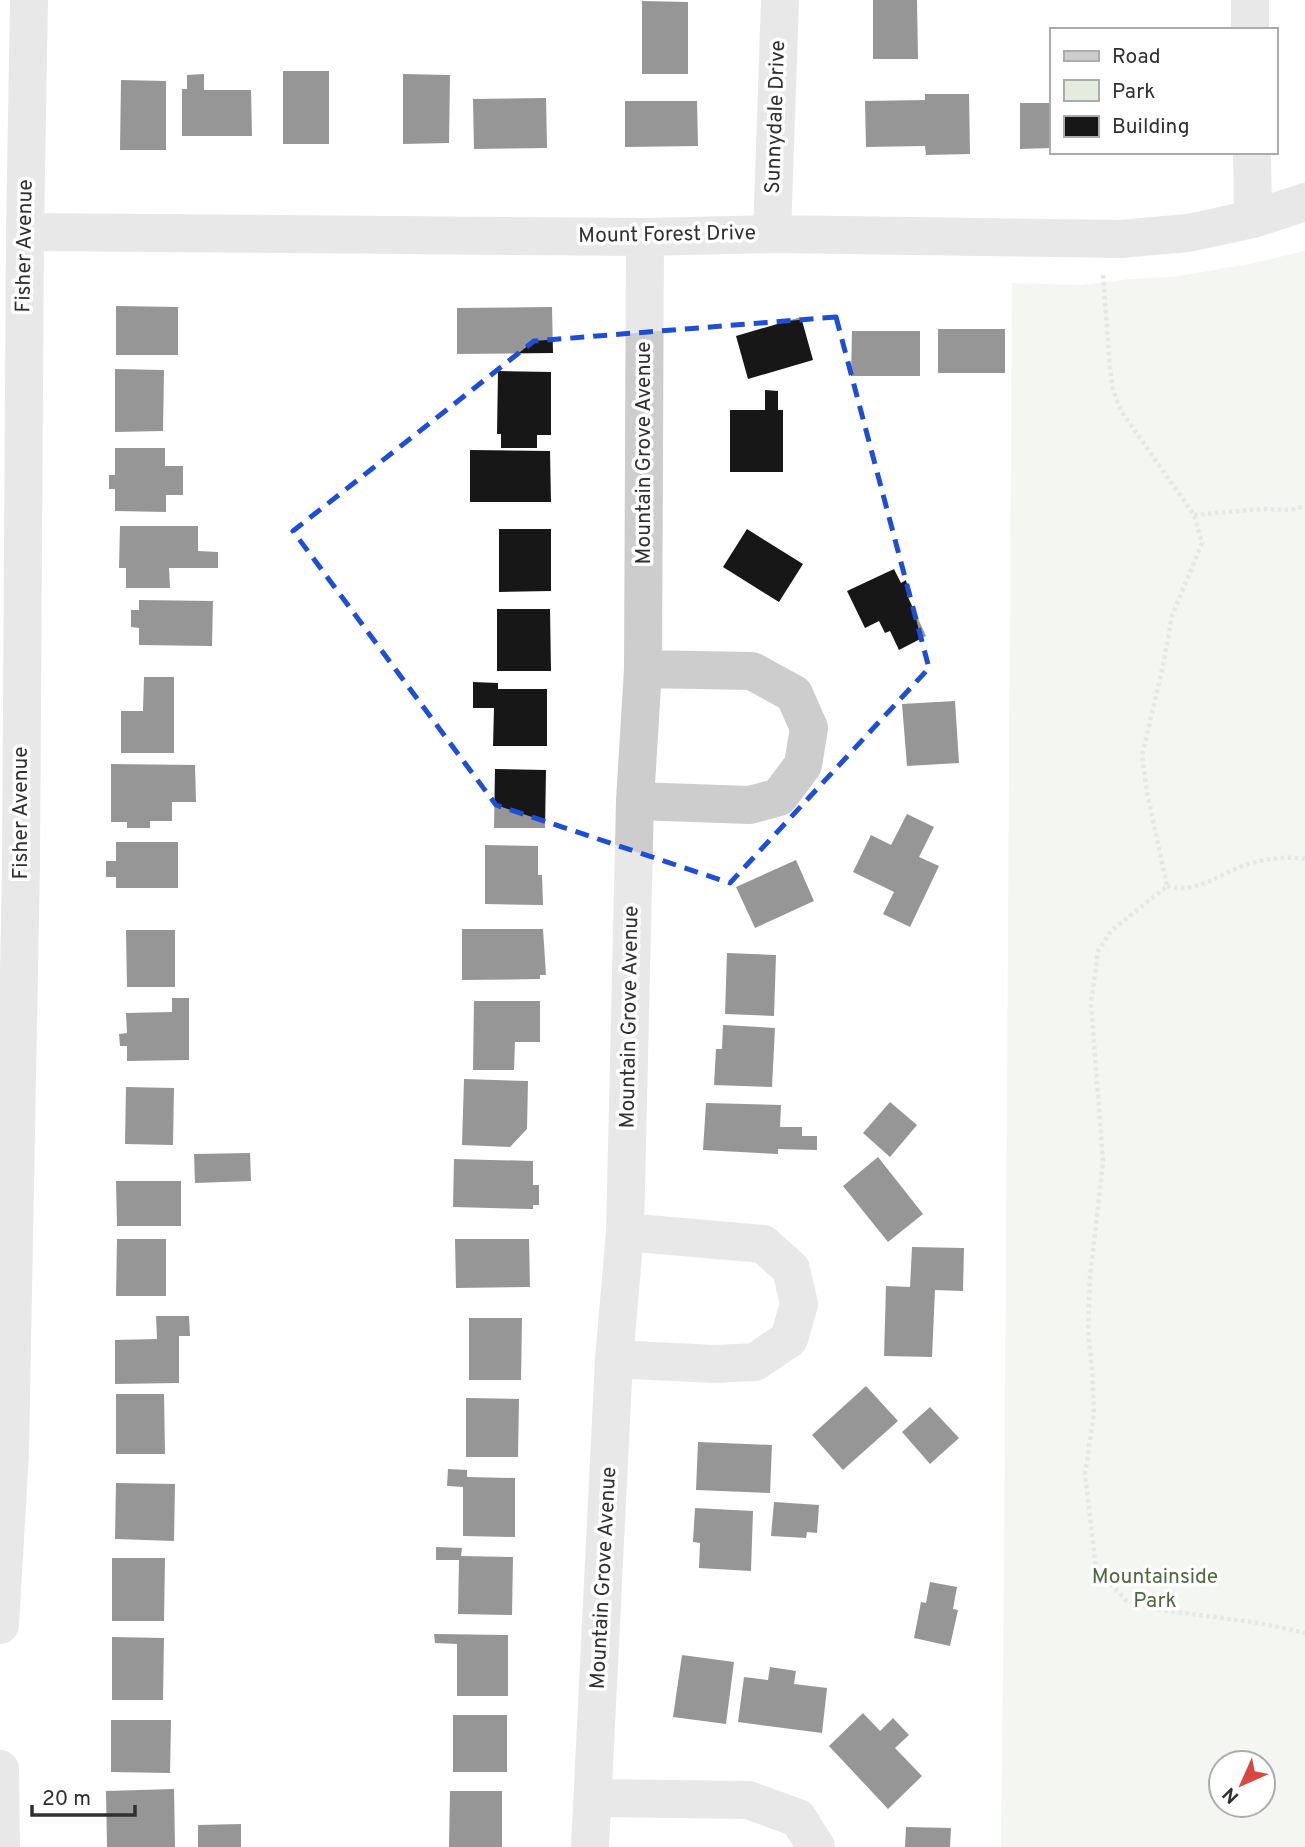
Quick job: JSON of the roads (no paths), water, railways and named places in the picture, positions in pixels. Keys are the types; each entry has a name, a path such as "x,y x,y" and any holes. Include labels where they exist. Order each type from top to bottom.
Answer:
{"street":[{"name":"Fisher Avenue","path":"0,1625 5,1453 11,865 29,0"},
{"name":"Sunnydale Drive","path":"772,234 780,0"},
{"path":"1250,0 1250,28"},
{"path":"1252,154 1253,219"},
{"name":"Mount Forest Drive","path":"25,232 645,237 772,234 1100,239 1188,233 1253,219 1305,202"},
{"name":"Mountain Grove Avenue","path":"590,1847 614,1359 625,1232 635,801 643,669 645,237"},
{"path":"635,801 750,805 779,797 803,765 808,727 794,694 752,671 643,669"},
{"path":"614,1359 715,1364 755,1362 789,1339 799,1304 792,1269 763,1244 625,1232"},
{"path":"0,1769 1,1847"},
{"path":"594,1798 748,1800 798,1818 817,1847"}],"park label":[{"name":"Mountainside Park","path":"1155,1589"}]}
